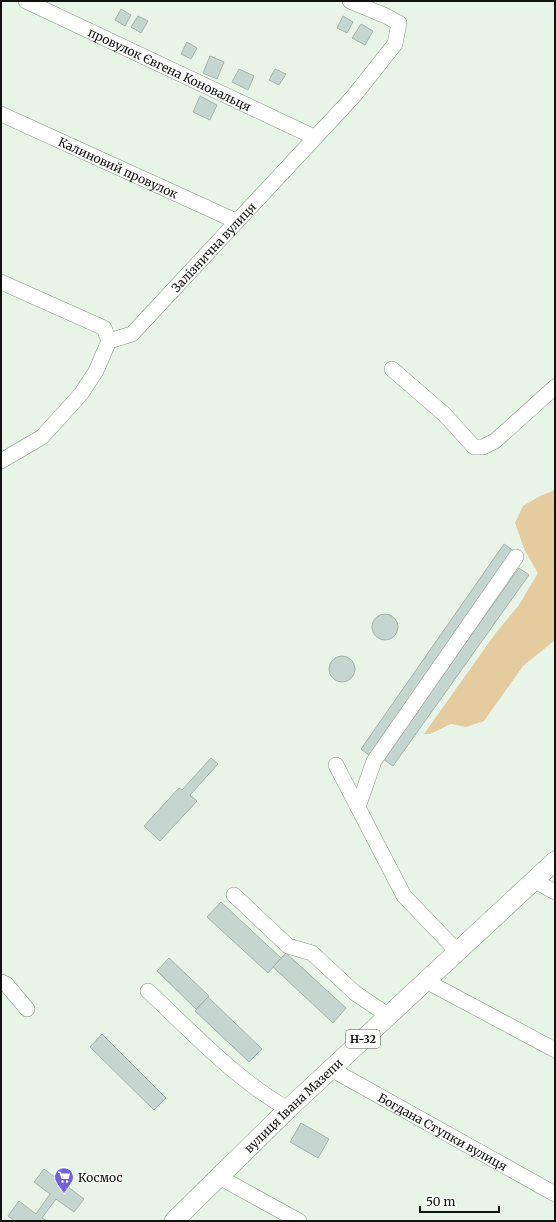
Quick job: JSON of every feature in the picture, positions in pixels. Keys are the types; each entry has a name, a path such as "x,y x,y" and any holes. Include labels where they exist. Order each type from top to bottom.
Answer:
{"main road":[{"name":"вулиця Івана Мазепи","path":"174,1221 288,1109 555,861"}],"street":[{"name":"провулок Євгена Коновальця","path":"26,1 314,137"},
{"name":"Залізнична вулиця","path":"109,342 132,334 314,137 353,97 395,44 399,23 350,1"},
{"name":"Калиновий провулок","path":"1,114 236,221"},
{"path":"1,282 104,328 109,342 96,371 81,394 42,437 1,461"},
{"path":"392,369 444,415 474,447 483,447 495,441 555,387"},
{"path":"358,807 374,761 516,557"},
{"path":"336,765 404,896 458,952"},
{"path":"535,881 555,892"},
{"path":"234,895 288,946 312,953 355,993 388,1016"},
{"path":"426,981 555,1050"},
{"path":"1,982 6,984 28,1009"},
{"path":"148,991 231,1068 265,1096 288,1109"},
{"name":"Богдана Ступки вулиця","path":"331,1069 555,1194"},
{"path":"219,1177 298,1221"}],"shaded area":[{"path":"555,490 555,640 523,666 484,721 466,727 451,724 430,734 424,734 495,634 519,605 538,573 525,551 515,523 523,506 540,496"}],"building":[{"path":"121,9 131,15 125,26 115,20"},
{"path":"138,16 148,21 141,33 131,27"},
{"path":"343,16 353,22 347,33 337,28"},
{"path":"361,24 373,31 365,45 352,38"},
{"path":"187,42 197,48 191,59 181,54"},
{"path":"210,56 224,62 217,79 203,73"},
{"path":"239,69 254,76 248,90 232,82"},
{"path":"275,69 286,74 279,85 269,80"},
{"path":"200,96 217,105 210,120 193,112"},
{"path":"504,544 514,551 370,756 361,749"},
{"path":"519,568 529,575 393,766 383,759"},
{"path":"385,614 394,618 398,627 394,636 385,640 376,636 372,627 376,618"},
{"path":"342,656 351,660 355,669 351,678 342,682 333,678 329,669 333,660"},
{"path":"211,758 218,764 190,795 197,801 160,841 144,826 179,788 182,790"},
{"path":"221,902 281,958 268,973 207,917"},
{"path":"286,953 346,1008 333,1023 273,967"},
{"path":"169,958 209,996 196,1009 157,971"},
{"path":"208,997 262,1049 249,1062 195,1011"},
{"path":"102,1034 166,1098 154,1110 90,1047"},
{"path":"301,1123 329,1139 318,1158 290,1142"},
{"path":"44,1169 84,1199 74,1212 56,1199 42,1218 47,1221 15,1221 8,1216 19,1201 36,1214 50,1194 34,1182"}],"place":[{"name":"Космос","path":"64,1194"}]}
